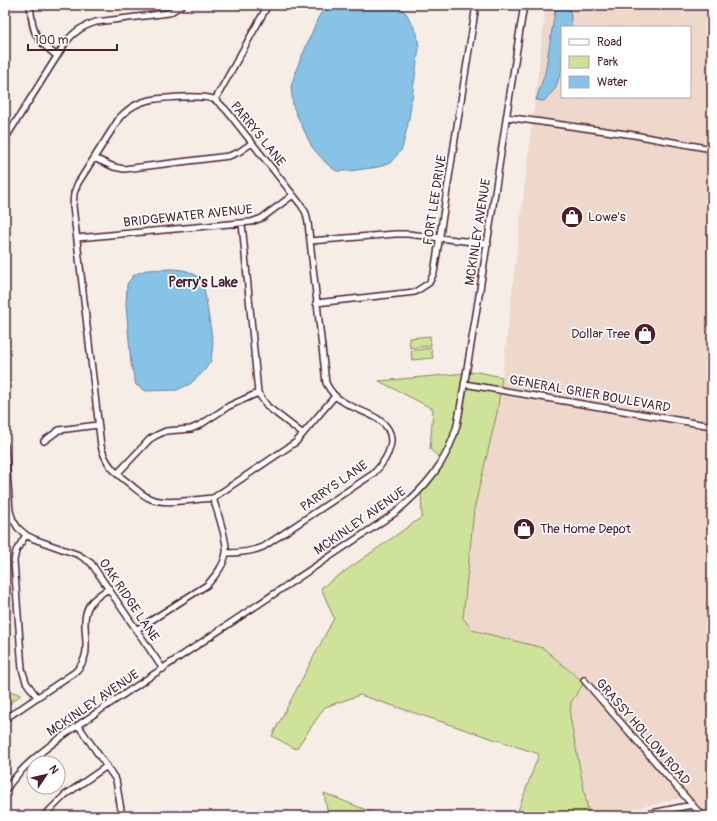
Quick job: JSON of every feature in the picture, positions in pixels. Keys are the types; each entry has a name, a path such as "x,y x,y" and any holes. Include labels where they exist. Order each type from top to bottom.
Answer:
{"street":[{"path":"30,5 35,34 42,44 57,56"},
{"path":"5,138 74,32 96,22 169,13 182,5"},
{"path":"215,100 268,5"},
{"name":"FORT LEE DRIVE","path":"316,303 415,292 428,283 434,273 476,5"},
{"name":"MCKINLEY AVENUE","path":"5,791 22,770 45,749 78,725 395,513 416,495 435,473 451,445 457,425 488,244 524,5"},
{"name":"PARRYS LANE","path":"213,498 165,501 152,499 142,494 109,466 103,455 98,425 73,206 74,193 78,183 120,117 129,108 141,102 153,99 196,97 215,100 227,111 306,213 326,383 335,396 342,401 383,423 388,429 391,437 390,446 382,465 373,474 263,547 253,551 226,553"},
{"path":"506,117 634,135 712,149"},
{"path":"94,158 114,167 124,169 228,156 239,152 252,143"},
{"name":"BRIDGEWATER AVENUE","path":"77,238 251,222 262,218 293,196"},
{"path":"242,223 258,393 268,407 303,434"},
{"path":"310,241 408,234 488,244"},
{"name":"GENERAL GRIER BOULEVARD","path":"464,384 712,426"},
{"path":"117,474 150,439 166,431 191,429 200,426 228,406 258,393"},
{"path":"136,630 207,585 221,567 226,553 225,542 213,498 296,442 335,396"},
{"path":"44,441 59,430 98,425"},
{"name":"OAK RIDGE LANE","path":"5,446 10,511 15,524 26,535 83,557 94,566 163,669"},
{"path":"26,535 15,554 14,578 22,669 26,682 37,697"},
{"path":"5,719 74,672 81,665 86,652 86,613 93,600 109,588"},
{"name":"GRASSY HOLLOW ROAD","path":"584,680 702,816"},
{"path":"78,725 107,766 117,784 122,816"},
{"path":"44,816 65,795 107,766"},
{"path":"638,816 692,805"}],"shaded area":[{"path":"546,5 712,5 712,816 702,816 600,702 681,798 603,816 589,816 570,717 571,702 584,683 543,648 472,630 463,618 474,509 497,413"}],"green space":[{"path":"430,336 431,346 410,348 409,338"},
{"path":"431,348 433,358 412,360 411,351"},
{"path":"478,372 502,377 497,413 474,509 463,618 472,630 543,648 584,683 571,702 570,717 589,816 516,816 539,754 360,695 325,707 296,749 272,736 334,618 321,588 422,517 421,490 442,460 430,449 433,409 379,381"},
{"path":"5,689 21,695 5,707"},
{"path":"324,793 381,816 328,816"}],"water":[{"path":"326,5 395,5 406,13 417,33 419,48 409,119 402,149 390,163 378,167 350,171 336,171 326,163 312,147 293,106 291,87 296,70 318,18"},
{"path":"556,5 569,5 571,26 561,26 561,72 555,89 544,101 536,100 545,73"},
{"path":"146,270 184,270 197,276 203,282 213,343 211,361 204,371 190,384 177,390 146,391 136,385 131,364 126,305 127,284 134,275"}],"place":[{"name":"Lowe's","path":"572,217"},
{"name":"Dollar Tree","path":"645,334"},
{"name":"The Home Depot","path":"524,529"}],"district":[{"name":"Perry's Lake","path":"203,282"}]}
